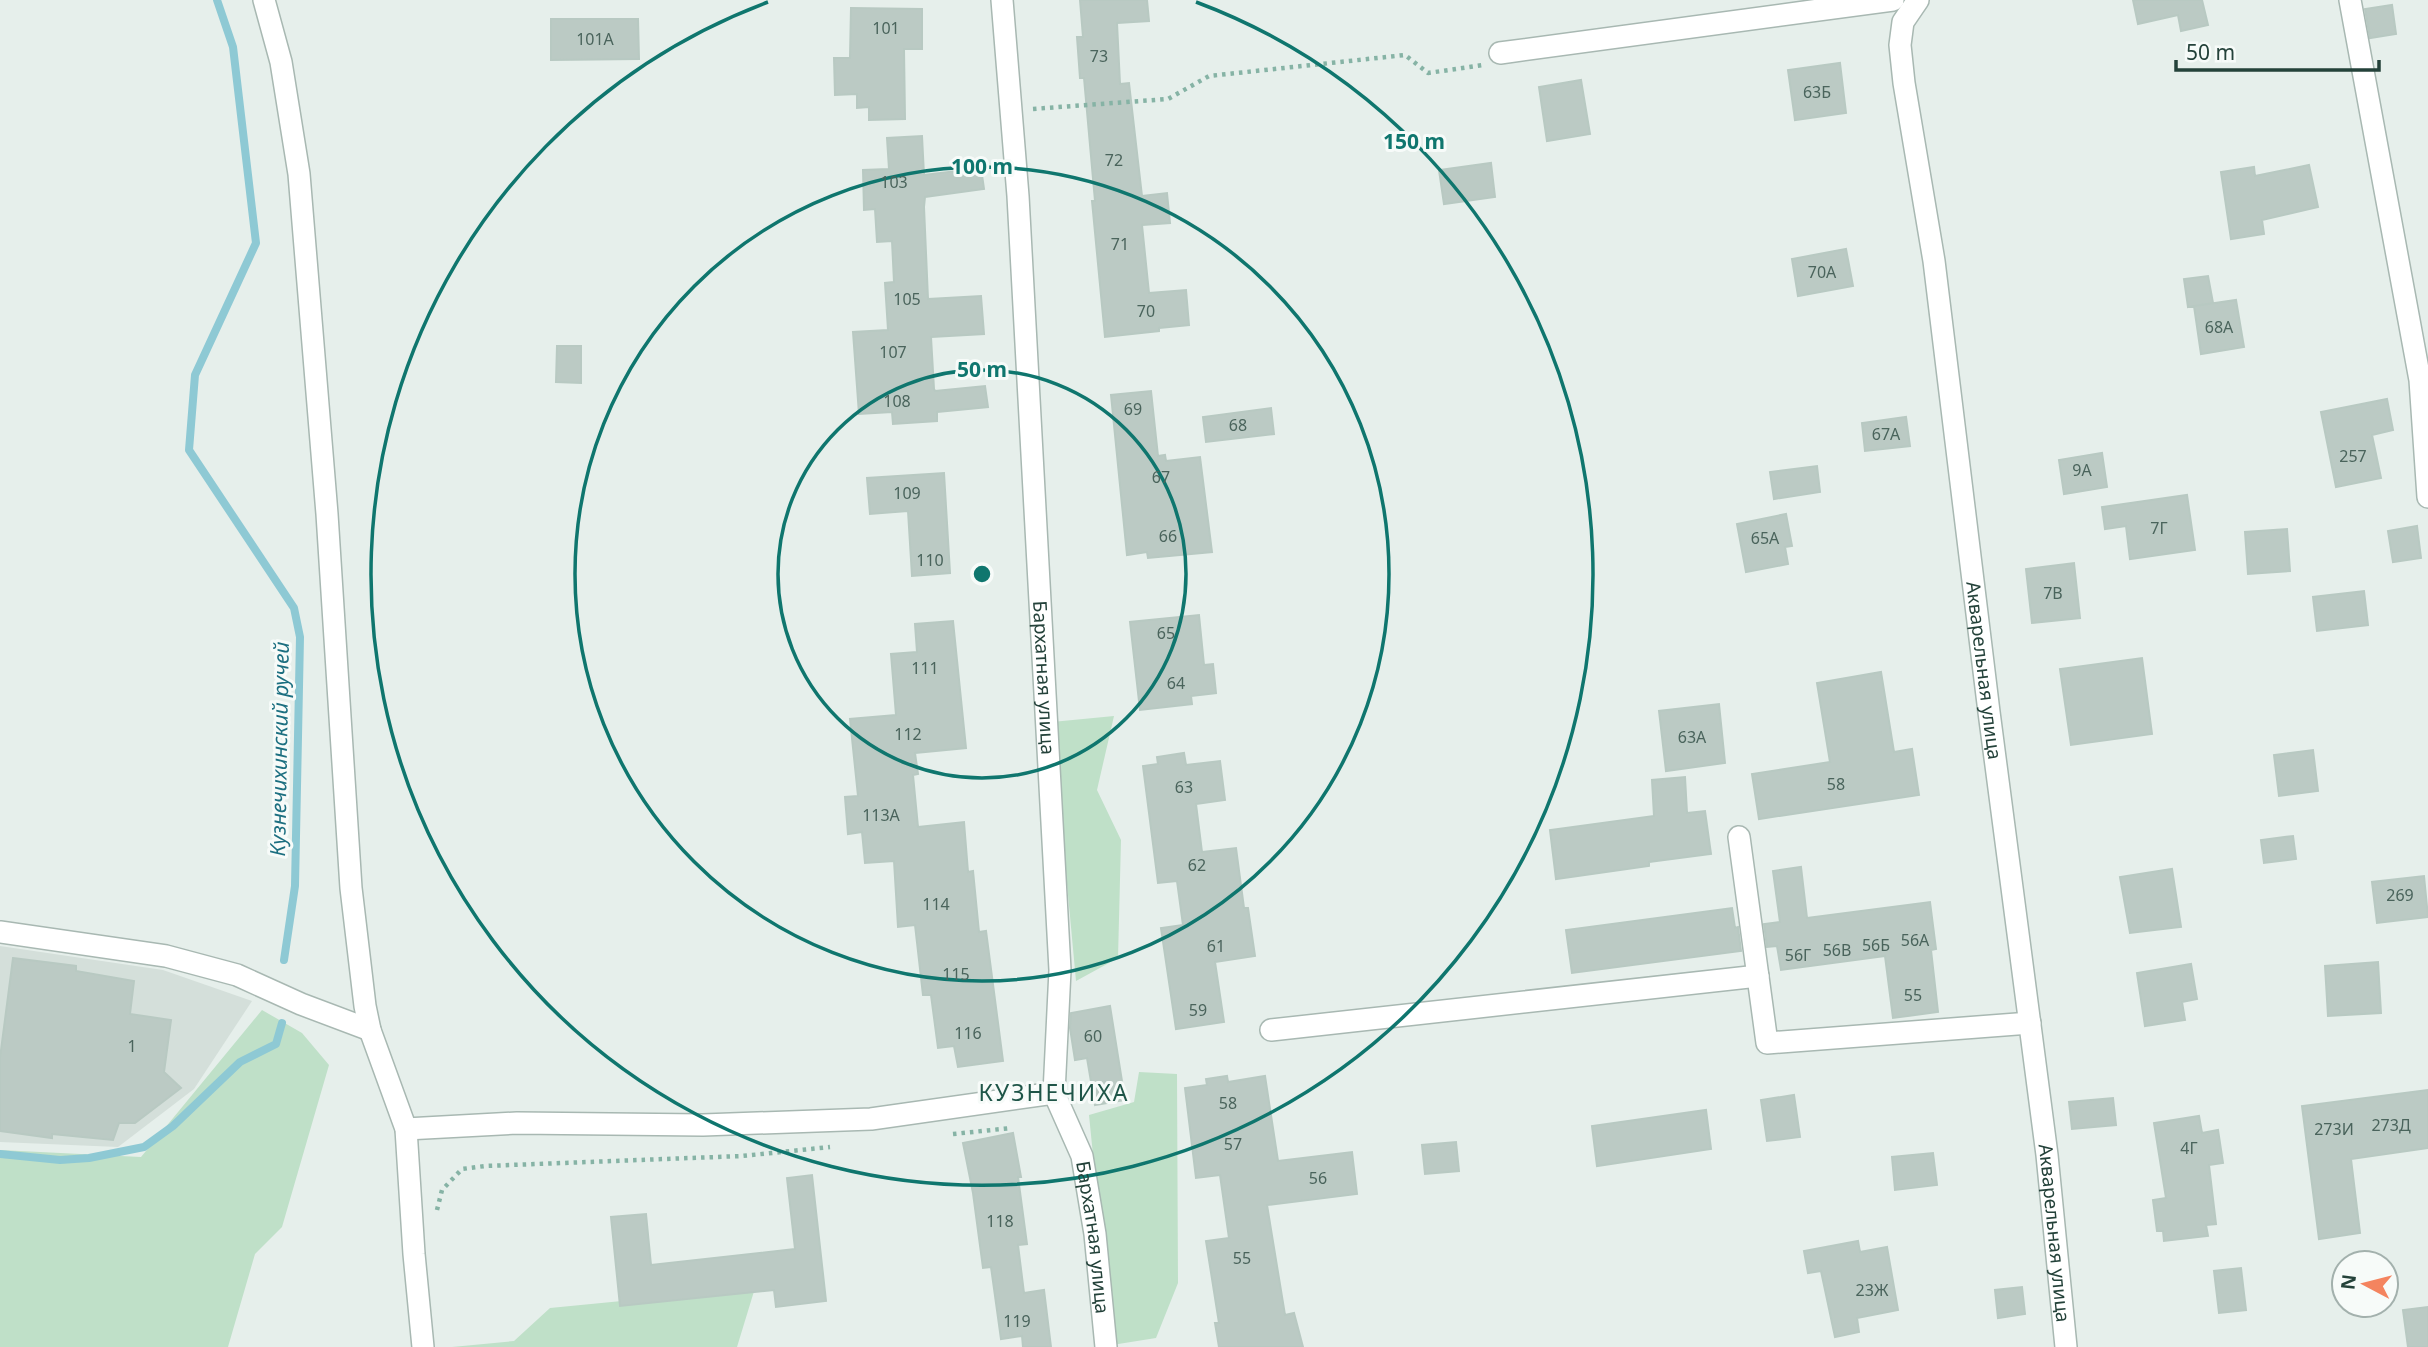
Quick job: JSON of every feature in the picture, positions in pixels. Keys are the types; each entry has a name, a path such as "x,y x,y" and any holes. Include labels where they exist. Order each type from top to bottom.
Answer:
{"street":[{"path":"264,0 281,62 299,174 324,474 351,888 370,1030 406,1129 423,1347"},
{"name":"Бархатная улица","path":"1002,0 1018,196 1059,970 1054,1093 1082,1156 1095,1234 1106,1347"},
{"path":"1500,53 1893,0"},
{"name":"Акварельная улица","path":"1918,0 1903,22 1900,45 1904,83 1934,261 1987,699 2047,1154 2066,1347"},
{"path":"2350,0 2420,380 2428,497"},
{"path":"1739,837 1767,1044 2030,1023"},
{"path":"0,932 178,959 237,975 301,1004 370,1030"},
{"path":"1271,1030 1758,976"},
{"path":"406,1129 517,1123 703,1125 870,1119 1054,1093"}],"path":[{"path":"1011,110 1168,99 1209,76 1405,55 1428,73 1487,65 1500,53"},
{"path":"944,1135 1011,1128"},
{"path":"434,1221 442,1190 461,1169 742,1156 837,1146"}],"shaded area":[{"path":"0,946 163,970 252,1001 194,1089 118,1147 0,1142"}],"green space":[{"path":"1114,716 1097,790 1121,840 1118,958 1076,981 1052,722"},
{"path":"262,1010 302,1033 329,1065 282,1227 255,1254 228,1347 0,1347 0,1150 141,1157"},
{"path":"1139,1072 1177,1074 1178,1283 1156,1338 1112,1345 1089,1115 1134,1102"},
{"path":"755,1288 737,1347 452,1347 514,1341 550,1308"}],"building":[{"path":"1080,0 1147,0 1149,21 1117,23 1120,84 1129,83 1142,196 1167,193 1170,223 1142,225 1149,293 1186,290 1189,325 1105,337 1084,78 1080,78 1077,37 1083,37"},
{"path":"2133,0 2202,0 2208,25 2181,31 2178,15 2138,24"},
{"path":"2392,5 2396,34 2370,38 2365,9"},
{"path":"851,8 922,9 922,49 904,49 905,119 869,120 869,107 857,108 857,94 835,95 834,58 850,58"},
{"path":"551,19 638,19 639,59 551,60"},
{"path":"1840,63 1846,113 1795,120 1788,70"},
{"path":"1581,80 1590,134 1547,141 1539,87"},
{"path":"922,136 924,175 981,168 984,189 925,197 924,207 928,299 981,296 984,334 931,337 934,389 985,386 988,407 937,412 937,421 893,424 892,412 859,414 853,332 888,330 885,283 894,282 892,241 877,242 875,209 864,210 863,170 889,169 887,138"},
{"path":"1491,163 1495,197 1444,204 1439,170"},
{"path":"2309,165 2318,207 2262,220 2264,234 2231,239 2221,172 2254,167 2255,176"},
{"path":"1846,249 1853,286 1798,296 1792,259"},
{"path":"2208,276 2213,303 2188,307 2184,279"},
{"path":"2236,300 2244,347 2201,354 2194,306"},
{"path":"557,346 581,346 581,383 556,382"},
{"path":"1151,391 1158,456 1165,455 1166,461 1200,457 1212,552 1148,558 1147,552 1127,555 1111,395"},
{"path":"2387,399 2393,430 2372,435 2381,478 2336,487 2321,412"},
{"path":"1271,408 1274,434 1206,442 1203,417"},
{"path":"1906,417 1910,446 1865,451 1862,423"},
{"path":"2102,453 2107,487 2064,494 2059,460"},
{"path":"1817,466 1820,492 1774,499 1770,472"},
{"path":"944,473 950,573 912,576 908,511 870,514 867,478"},
{"path":"2187,495 2195,550 2130,559 2126,526 2105,529 2102,507"},
{"path":"1786,514 1792,546 1785,547 1788,564 1746,572 1737,524"},
{"path":"2417,526 2421,558 2393,562 2388,531"},
{"path":"2287,529 2290,571 2248,574 2245,532"},
{"path":"2074,563 2080,618 2032,623 2026,569"},
{"path":"2364,591 2368,625 2317,631 2313,597"},
{"path":"1199,615 1204,665 1213,664 1216,693 1191,696 1192,704 1140,710 1130,622"},
{"path":"953,621 966,748 915,753 918,774 913,775 918,827 964,822 968,872 973,871 979,932 986,931 1003,1061 958,1067 954,1046 938,1048 931,995 923,995 915,925 898,927 894,861 865,863 862,832 848,834 845,797 858,796 850,719 896,715 891,654 917,652 915,624"},
{"path":"2142,658 2152,734 2071,745 2060,669"},
{"path":"1881,672 1894,752 1912,749 1919,795 1759,819 1752,774 1830,762 1817,683"},
{"path":"1719,704 1725,763 1666,771 1659,711"},
{"path":"2313,750 2318,791 2279,796 2274,755"},
{"path":"1184,753 1186,765 1220,761 1225,800 1196,804 1202,852 1236,848 1244,908 1248,908 1255,956 1215,962 1224,1022 1176,1029 1161,928 1183,925 1177,881 1158,883 1143,766 1158,764 1157,757"},
{"path":"1685,777 1687,813 1705,811 1711,854 1556,879 1550,830 1654,816 1652,780"},
{"path":"2293,836 2296,859 2264,863 2261,840"},
{"path":"1801,867 1807,918 1930,902 1936,949 1931,950 1938,1012 1893,1018 1885,956 1781,970 1777,946 1767,947 1764,924 1780,922 1773,871"},
{"path":"2172,869 2181,927 2130,933 2120,877"},
{"path":"2424,876 2428,917 2377,923 2372,882"},
{"path":"1732,908 1741,951 1572,973 1566,930"},
{"path":"13,958 76,966 76,971 134,981 130,1014 171,1020 164,1072 181,1088 135,1123 119,1123 113,1140 52,1134 52,1138 0,1131 0,1058"},
{"path":"2378,962 2381,1013 2328,1016 2325,966"},
{"path":"2191,964 2197,999 2182,1002 2185,1020 2145,1026 2137,973"},
{"path":"1110,1006 1125,1100 1095,1105 1087,1058 1075,1060 1070,1028 1071,1013"},
{"path":"1227,1076 1228,1082 1265,1076 1278,1161 1352,1152 1357,1194 1267,1205 1285,1315 1294,1313 1303,1347 1219,1347 1215,1323 1219,1323 1206,1241 1229,1238 1220,1175 1196,1178 1185,1088 1207,1085 1206,1079"},
{"path":"2428,1090 2428,1148 2351,1159 2360,1233 2319,1239 2302,1106"},
{"path":"1794,1095 1800,1137 1767,1141 1761,1100"},
{"path":"2113,1098 2116,1125 2072,1129 2069,1102"},
{"path":"1706,1110 1711,1149 1597,1166 1592,1126"},
{"path":"2199,1116 2202,1133 2218,1130 2223,1163 2209,1165 2216,1224 2206,1225 2208,1236 2164,1241 2163,1231 2157,1231 2153,1200 2166,1198 2154,1123"},
{"path":"1013,1133 1021,1177 1018,1177 1027,1244 1018,1245 1024,1293 1044,1290 1051,1347 1023,1347 1022,1336 1001,1339 991,1267 983,1268 963,1143"},
{"path":"1456,1142 1459,1171 1425,1174 1422,1145"},
{"path":"1933,1153 1937,1185 1895,1190 1892,1157"},
{"path":"812,1175 826,1301 776,1307 774,1290 620,1306 611,1217 646,1214 651,1265 795,1249 787,1178"},
{"path":"1858,1241 1860,1252 1887,1247 1898,1310 1857,1318 1859,1332 1835,1337 1821,1271 1808,1273 1804,1251"},
{"path":"2241,1268 2246,1310 2219,1313 2214,1271"},
{"path":"2022,1287 2025,1314 1998,1318 1995,1290"},
{"path":"2428,1307 2428,1347 2408,1347 2403,1310"}],"waterway":[{"name":"Кузнечихинский ручей","path":"217,0 233,47 256,243 195,375 189,450 294,608 300,637 295,886 284,960"},
{"name":"Кузнечихинский ручей","path":"0,1154 60,1160 89,1158 144,1147 173,1126 240,1062 276,1044 282,1023"}],"district":[{"name":"КУЗНЕЧИХА","path":"1054,1093"}]}
